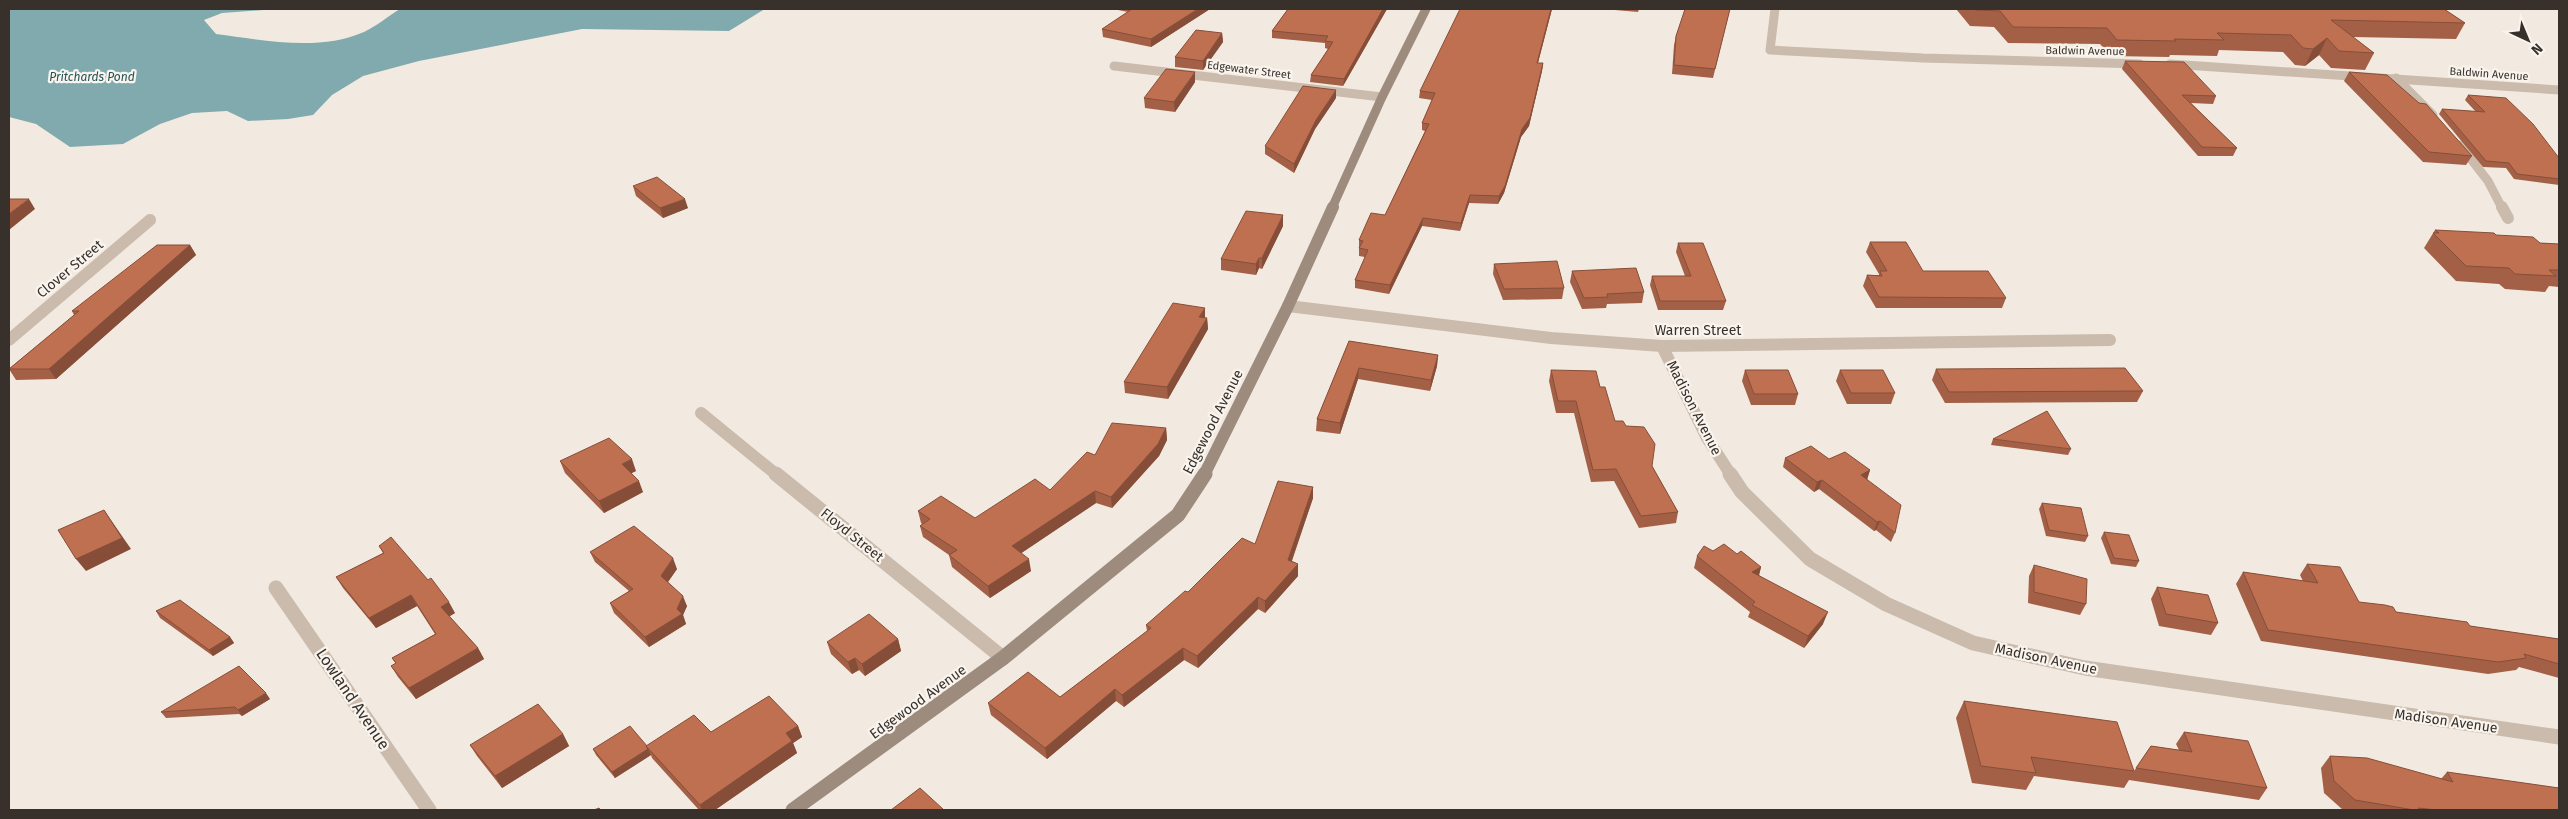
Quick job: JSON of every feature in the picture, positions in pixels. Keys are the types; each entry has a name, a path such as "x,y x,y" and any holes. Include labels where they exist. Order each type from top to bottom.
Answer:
{"street":[{"name":"Edgewood Avenue","path":"793,810 1003,658 1178,515 1212,462 1288,306 1382,97 1426,9"},
{"name":"Baldwin Avenue","path":"1775,9 1770,50 1930,58 2159,64 2559,90"},
{"name":"Edgewater Street","path":"1114,66 1382,97"},
{"path":"2396,78 2442,125"},
{"path":"2451,136 2488,182 2508,218"},
{"name":"Clover Street","path":"9,340 150,220"},
{"name":"Warren Street","path":"1288,306 1551,338 1662,346 2110,340"},
{"name":"Madison Avenue","path":"1662,346 1707,438 1742,492 1810,559 1886,604 1973,643 2085,668 2559,737"},
{"name":"Floyd Street","path":"701,413 1003,658"},
{"name":"Lowland Avenue","path":"276,588 429,810"}],"water":[{"name":"Pritchards Pond","path":"9,9 277,9 222,13 204,20 216,34 291,43 310,43 328,42 364,32 400,9 765,9 729,31 582,29 419,61 363,76 332,95 313,115 288,119 248,121 227,111 192,113 160,124 123,144 70,147 36,124 9,117"}],"building":[{"path":"1132,9 1198,9 1151,39 1102,29"},
{"path":"1288,9 1383,9 1344,79 1311,75 1333,42 1325,41 1328,36 1272,31"},
{"path":"1460,9 1551,9 1537,63 1543,63 1530,118 1522,129 1505,186 1499,196 1470,195 1461,223 1423,218 1390,285 1355,280 1368,250 1359,248 1363,241 1359,240 1371,213 1385,215 1429,124 1422,123 1435,93 1420,91"},
{"path":"1685,9 1730,9 1715,69 1674,65 1676,36"},
{"path":"1974,9 2444,9 2465,23 2331,20 2374,53 2339,51 2327,38 2313,49 2303,48 2291,35 2217,33 2224,40 2117,40 2107,28 2013,27 2000,11"},
{"path":"1196,30 1222,33 1203,61 1175,57"},
{"path":"2125,61 2184,62 2216,96 2182,95 2237,148 2202,147"},
{"path":"1166,69 1195,72 1174,102 1144,98"},
{"path":"2349,72 2387,75 2419,103 2426,104 2472,156 2429,152"},
{"path":"1303,86 1336,90 1316,120 1294,164 1265,146"},
{"path":"2468,95 2506,98 2533,124 2559,158 2559,179 2517,174 2509,163 2486,161 2442,109 2485,112"},
{"path":"657,177 685,199 660,208 633,186"},
{"path":"9,199 29,199 9,214"},
{"path":"1246,211 1283,215 1262,258 1259,258 1256,264 1221,259"},
{"path":"2435,230 2533,237 2540,243 2559,244 2559,270 2549,270 2556,276 2515,274 2509,268 2466,266 2433,233 2439,233"},
{"path":"1870,242 1906,242 1923,271 1988,271 2006,298 1879,297 1867,275 1882,276 1880,271 1887,271"},
{"path":"1678,243 1703,243 1726,301 1660,301 1652,276 1691,276"},
{"path":"157,245 190,245 49,369 9,369 79,311 72,311"},
{"path":"1557,261 1564,288 1504,289 1494,264"},
{"path":"1636,268 1644,292 1607,294 1608,297 1584,298 1572,271"},
{"path":"1173,303 1205,308 1199,317 1207,318 1167,387 1124,382"},
{"path":"1349,341 1438,355 1431,380 1359,368 1340,423 1317,419"},
{"path":"2125,368 2143,391 1949,392 1936,369"},
{"path":"1551,370 1596,371 1600,387 1605,387 1615,421 1623,421 1626,426 1644,427 1655,444 1652,466 1678,512 1641,516 1616,469 1593,470 1576,401 1558,401"},
{"path":"1745,370 1788,370 1798,394 1754,394"},
{"path":"1840,370 1883,370 1895,393 1851,393"},
{"path":"2047,411 2071,449 1993,439"},
{"path":"1112,423 1166,428 1158,444 1111,497 1095,491 1012,546 1029,559 988,586 949,555 957,550 920,526 930,519 918,511 941,496 975,518 1035,479 1050,490 1087,452 1095,455"},
{"path":"609,438 632,459 622,464 639,481 599,501 560,461"},
{"path":"1811,446 1829,459 1845,452 1870,470 1861,475 1901,505 1895,533 1880,521 1877,522 1822,480 1817,482 1785,458"},
{"path":"1278,481 1313,487 1288,560 1298,564 1265,601 1258,597 1197,656 1183,648 1122,695 1115,689 1045,748 988,703 1028,672 1060,697 1151,628 1146,625 1185,591 1188,592 1242,538 1255,544"},
{"path":"2042,503 2081,508 2088,536 2049,530"},
{"path":"104,510 122,538 76,559 58,530"},
{"path":"634,526 673,558 661,576 683,596 677,609 682,614 645,637 610,603 633,589 590,552"},
{"path":"2104,532 2129,535 2139,561 2114,558"},
{"path":"391,537 428,580 431,578 449,602 441,607 478,648 409,688 391,666 396,663 392,658 436,634 411,595 369,618 336,577 384,553 379,546"},
{"path":"1724,544 1737,554 1741,551 1761,567 1752,572 1828,612 1808,636 1752,605 1755,602 1697,556 1704,546 1713,551"},
{"path":"2307,564 2340,567 2359,602 2393,607 2396,612 2467,622 2470,626 2559,639 2559,664 2524,654 2526,658 2498,662 2268,630 2243,572 2318,583"},
{"path":"2034,565 2087,579 2086,604 2034,592"},
{"path":"2157,587 2208,595 2218,623 2166,614"},
{"path":"180,600 230,637 209,650 156,611"},
{"path":"869,614 898,639 862,664 855,658 848,662 827,642"},
{"path":"239,666 266,693 238,710 235,707 161,712"},
{"path":"769,696 798,726 786,733 792,741 700,805 646,746 694,715 711,732"},
{"path":"1964,701 2117,722 2134,771 2031,757 2036,773 1981,766"},
{"path":"538,704 563,734 495,776 470,745"},
{"path":"630,726 648,749 612,772 593,749"},
{"path":"2184,732 2248,741 2267,788 2136,768 2151,746 2192,752"},
{"path":"2330,756 2367,758 2453,782 2447,772 2559,788 2559,810 2437,810 2418,808 2419,810 2414,810 2355,800 2334,781"},
{"path":"920,788 944,810 891,810"}]}
